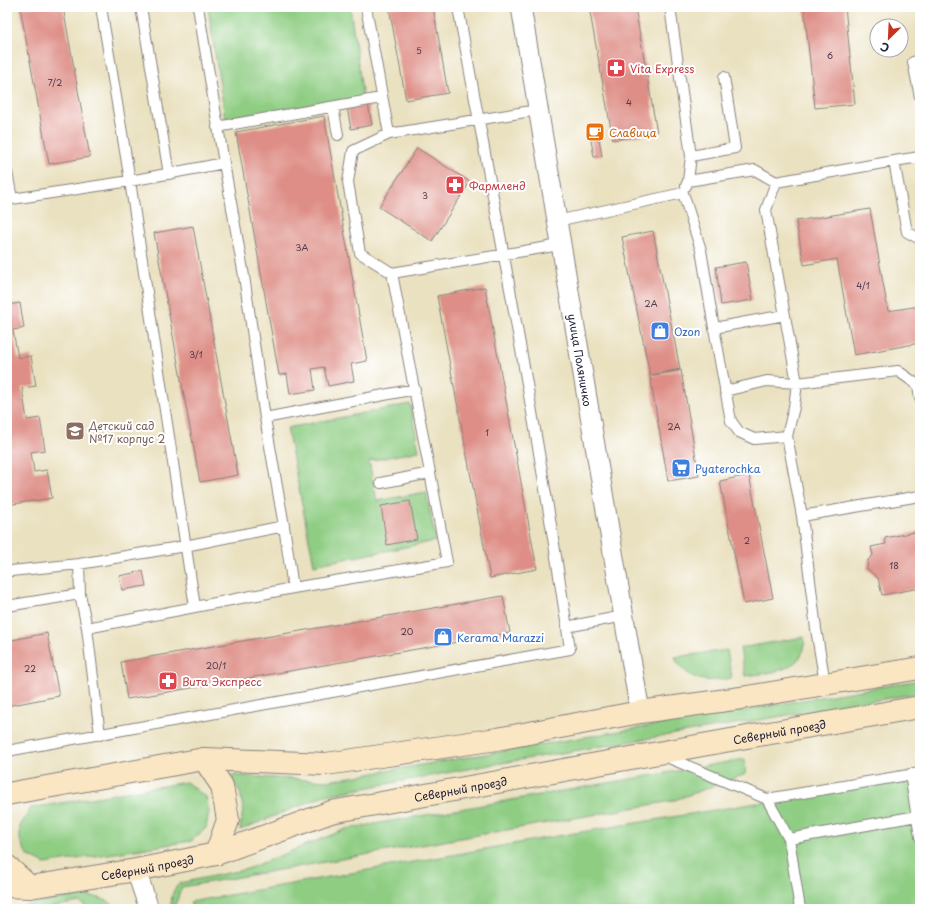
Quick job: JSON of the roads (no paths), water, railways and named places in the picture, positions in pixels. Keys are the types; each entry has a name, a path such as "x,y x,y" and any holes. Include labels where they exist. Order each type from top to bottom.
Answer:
{"main road":[{"path":"7,794 204,759 326,764 497,739 640,712 741,698 920,668"},
{"name":"Северный проезд","path":"7,886 30,887 136,870 216,854 331,812 920,707"},
{"path":"204,759 222,786 228,820 216,854"},
{"path":"7,866 30,887"}],"street":[{"name":"улица Поляничко","path":"521,7 640,712"},
{"path":"136,870 149,909"}],"lane":[{"path":"102,7 195,607"},
{"path":"141,7 169,174"},
{"path":"198,7 217,127 244,276 265,418 293,588"},
{"path":"366,7 389,134"},
{"path":"7,751 570,649 504,254 458,7"},
{"path":"670,7 691,156 688,181 683,193 701,250 731,421 739,432 754,439 787,436"},
{"path":"920,60 913,62 920,97"},
{"path":"691,156 735,148 724,77"},
{"path":"217,127 382,98"},
{"path":"333,107 338,135"},
{"path":"538,110 389,134 353,151 348,182 360,253 392,273 560,245"},
{"path":"688,181 755,170 776,182 920,157"},
{"path":"894,161 907,232 920,239"},
{"path":"7,172 12,199 130,181 224,163"},
{"path":"776,182 766,210 796,384 794,407 787,436 802,516 816,629 825,683"},
{"path":"556,221 683,193"},
{"path":"87,628 293,588 447,562 392,273"},
{"path":"714,328 785,315"},
{"path":"725,391 767,381 796,384 898,371 918,385 920,399"},
{"path":"265,418 414,389"},
{"path":"381,483 430,473"},
{"path":"802,516 920,496"},
{"path":"11,571 79,564 185,546 284,526"},
{"path":"79,564 80,594 87,628 100,735"},
{"path":"7,606 80,594"},
{"path":"566,627 624,616"},
{"path":"657,753 767,799 915,773 917,816 920,837"},
{"path":"767,799 789,839 800,909"},
{"path":"789,839 917,816"}],"place":[{"name":"Vita Express","path":"616,68"},
{"name":"Славица","path":"595,132"},
{"name":"Фармленд","path":"455,185"},
{"name":"Ozon","path":"660,331"},
{"name":"Детский сад №17 корпус 2","path":"75,431"},
{"name":"Pyaterochka","path":"681,468"},
{"name":"Kerama Marazzi","path":"443,637"},
{"name":"Вита Экспресс","path":"168,681"}]}
